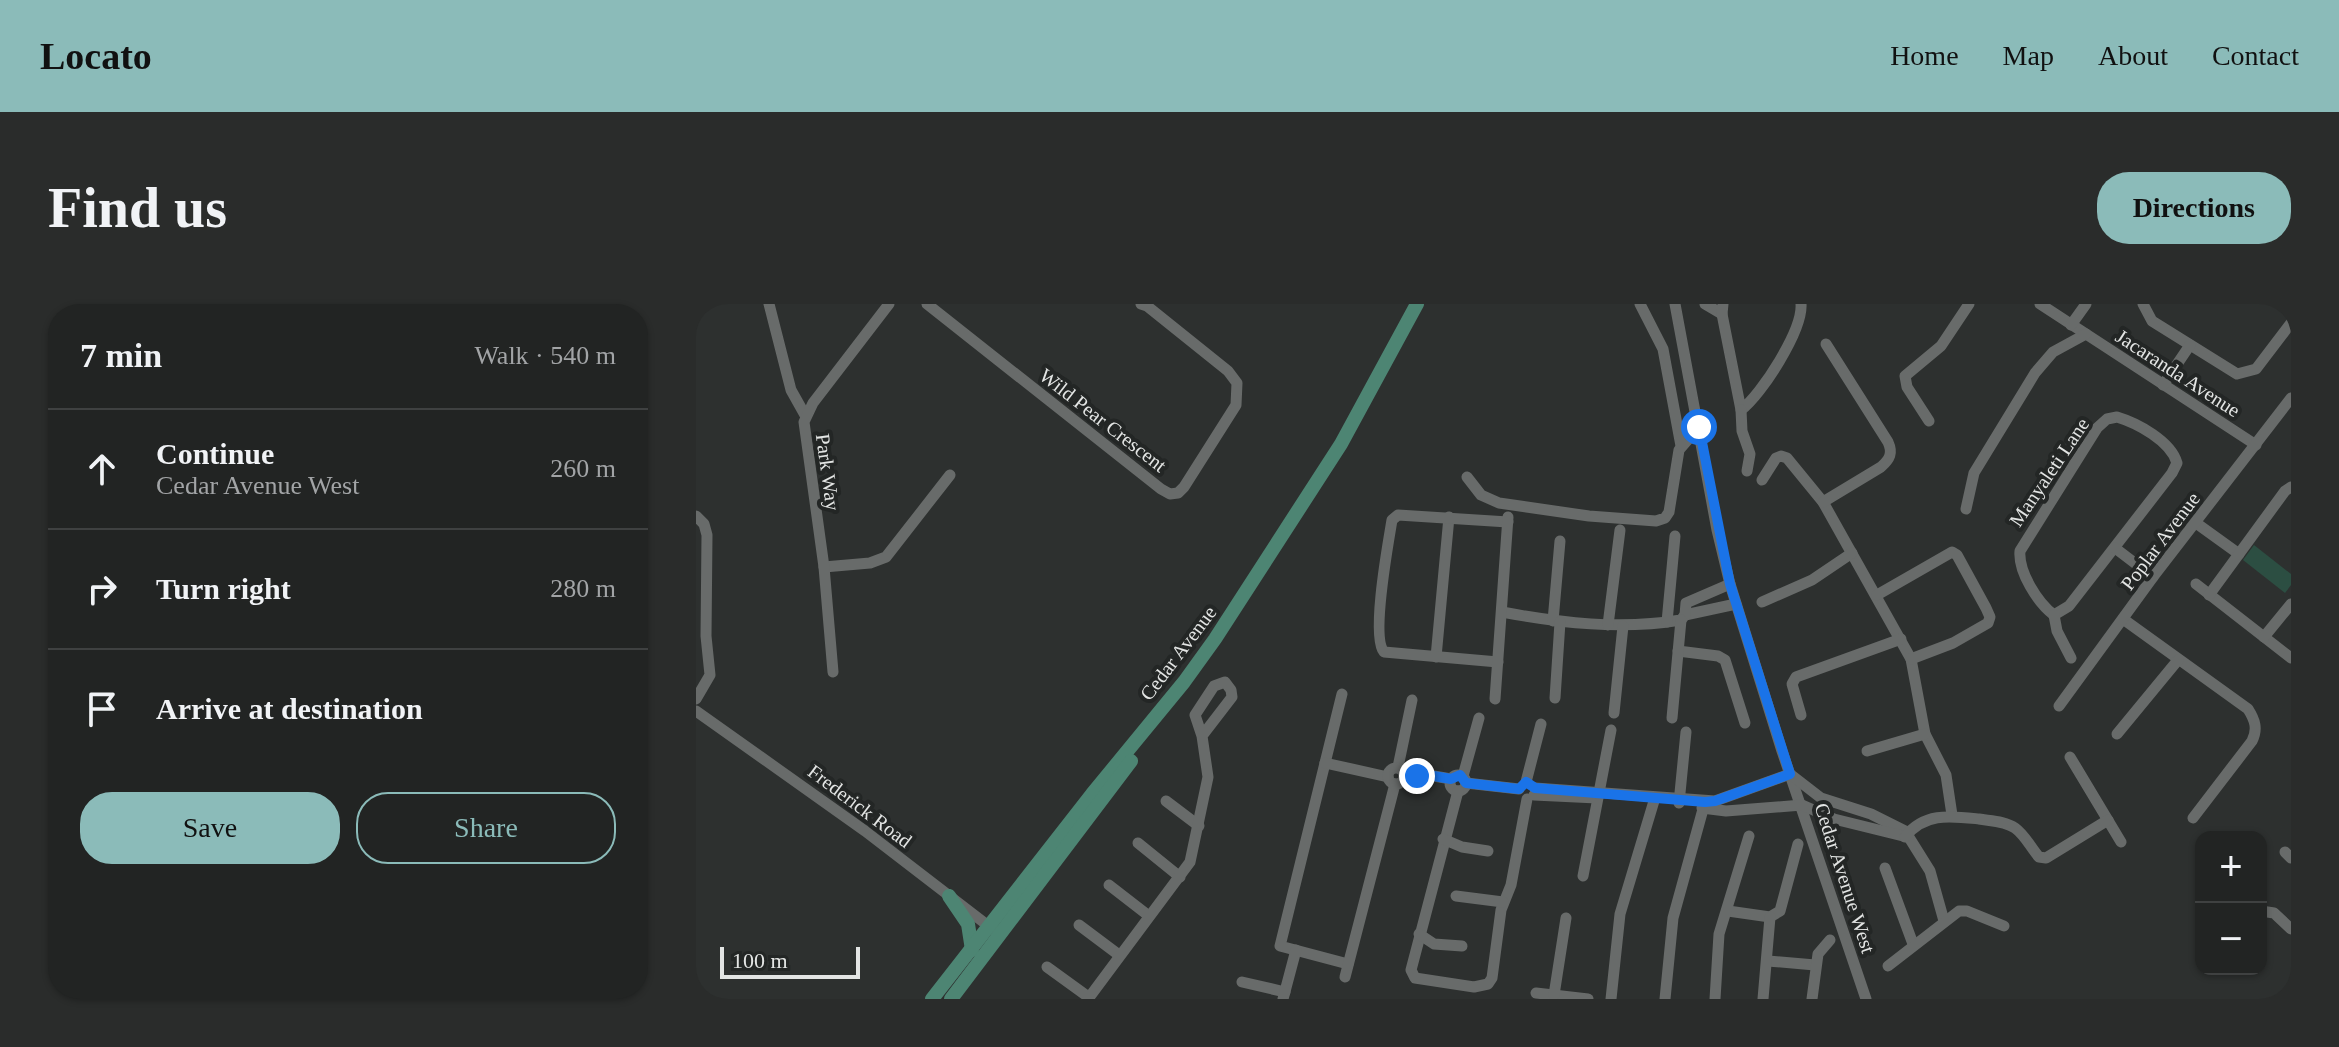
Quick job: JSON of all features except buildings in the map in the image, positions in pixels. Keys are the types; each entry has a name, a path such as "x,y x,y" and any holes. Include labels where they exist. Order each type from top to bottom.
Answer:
{"main road":[{"name":"Cedar Avenue","path":"951,999 1092,794 1184,682 1245,596 1369,397 1417,304"},
{"name":"Cedar Avenue","path":"932,999 972,950 995,931 1158,727 1255,592 1345,449 1425,304"},
{"path":"949,896 968,924 972,950"}],"street":[{"path":"769,304 791,390 805,415"},
{"name":"Park Way","path":"833,672 824,567 804,428 805,415 889,304"},
{"name":"Wild Pear Crescent","path":"927,304 1161,489 1175,494 1182,491 1236,405 1237,383 1228,371 1144,305"},
{"path":"1640,304 1663,349 1681,446"},
{"name":"Cedar Avenue West","path":"1675,304 1730,584 1866,999"},
{"path":"1705,304 1723,309 1742,431 1750,454 1747,471"},
{"path":"1741,410 1767,383 1799,320 1801,304"},
{"name":"Jacaranda Avenue","path":"2040,304 2256,445"},
{"path":"2071,325 2086,304"},
{"path":"2143,304 2152,321 2232,372 2248,373 2256,369 2291,323"},
{"path":"1929,421 1907,387 1905,376 1941,346 1963,306"},
{"path":"1966,509 1974,473 2035,373 2053,352 2086,334"},
{"path":"1823,502 1881,467 1891,452 1888,442 1826,344"},
{"path":"2163,385 2190,345"},
{"name":"Poplar Avenue","path":"2059,706 2153,577 2291,398"},
{"name":"Manyaleti Lane","path":"2117,417 2133,423 2163,443 2177,463 2115,548 2069,606 2054,615 2042,603 2022,568 2020,551 2097,428 2107,419 2117,417"},
{"path":"1467,477 1481,495 1499,503 1589,516 1656,521 1665,518 1669,512 1681,446 1699,427"},
{"path":"1762,480 1776,458 1783,456 1823,502 1877,595 1911,659 1925,734 1946,775 1952,815"},
{"path":"824,567 870,563 886,557 950,475"},
{"path":"2209,595 2291,487"},
{"path":"1495,699 1498,662 1502,612 1508,520 1403,514 1392,520 1381,601 1380,648 1384,652 1498,662"},
{"path":"696,516 704,524 707,535 701,634 710,677 696,699"},
{"path":"1436,657 1449,517"},
{"path":"2196,523 2239,554"},
{"path":"1608,625 1620,530"},
{"path":"1667,622 1675,536"},
{"path":"1555,698 1560,541"},
{"path":"2115,548 2153,577"},
{"path":"1877,595 1952,552 1957,555 1986,608 1990,617 1988,623 1953,643 1911,659"},
{"path":"1762,602 1812,580 1852,553"},
{"path":"1672,718 1686,603 1730,584"},
{"path":"2196,584 2291,658"},
{"path":"1502,612 1556,622 1623,626 1667,622 1736,604"},
{"path":"2264,637 2291,604"},
{"path":"2054,615 2057,631 2071,658"},
{"path":"2123,619 2248,709 2255,722 2255,735 2244,753 2193,818"},
{"path":"1614,713 1623,626"},
{"path":"1801,715 1792,684 1796,677 1901,639"},
{"path":"1678,651 1718,656 1725,660 1745,723"},
{"path":"2117,734 2178,660"},
{"path":"1342,694 1280,946 1348,964"},
{"path":"1345,977 1401,776 1412,700"},
{"name":"Frederick Road","path":"696,711 865,831 995,931"},
{"path":"1479,718 1458,783 1419,934 1411,970 1415,978 1482,986 1492,978 1503,902 1511,885 1541,724"},
{"path":"1583,876 1611,730"},
{"path":"1680,801 1686,732"},
{"path":"1867,751 1925,734"},
{"path":"1047,967 1087,998 1180,877 1190,862 1208,777 1202,736"},
{"path":"2070,757 2121,842"},
{"path":"1325,763 1401,776 1528,791 1680,801 1726,811 1802,805 1825,815 1875,823"},
{"path":"1704,805 1790,774 1811,792 1907,837 1930,871 1944,921"},
{"path":"1599,795 1680,801"},
{"path":"1166,801 1199,826"},
{"path":"1611,999 1620,914 1654,801"},
{"path":"1825,815 1829,801"},
{"path":"1665,999 1673,918 1704,805"},
{"path":"1907,837 1932,818 1952,815 2011,826 2042,858 2054,854 2108,820"},
{"path":"1715,999 1719,934 1749,836"},
{"path":"1443,839 1462,847 1488,851"},
{"path":"1138,843 1180,877"},
{"path":"1728,911 1770,917 1777,914 1783,907 1798,844"},
{"path":"1885,868 1913,944"},
{"path":"1109,885 1149,916"},
{"path":"1456,896 1503,902"},
{"path":"1888,966 1913,944 1962,911 2004,926"},
{"path":"2267,912 2274,913 2291,929"},
{"path":"1763,999 1770,917"},
{"path":"1554,995 1566,918"},
{"path":"1079,925 1119,955"},
{"path":"1419,934 1434,944 1462,946"},
{"path":"1812,999 1815,965 1820,950 1830,940"},
{"path":"1242,982 1284,996 1296,950"},
{"path":"1768,961 1815,965"},
{"path":"1536,993 1588,999"}],"green space":[{"path":"2254,545 2291,574 2291,585 2285,593 2243,560"}],"route":[{"path":"1417,776 1451,779 1460,775 1466,783 1519,789 1526,782 1532,783 1535,788 1705,802 1790,774 1730,584 1699,427"}]}
